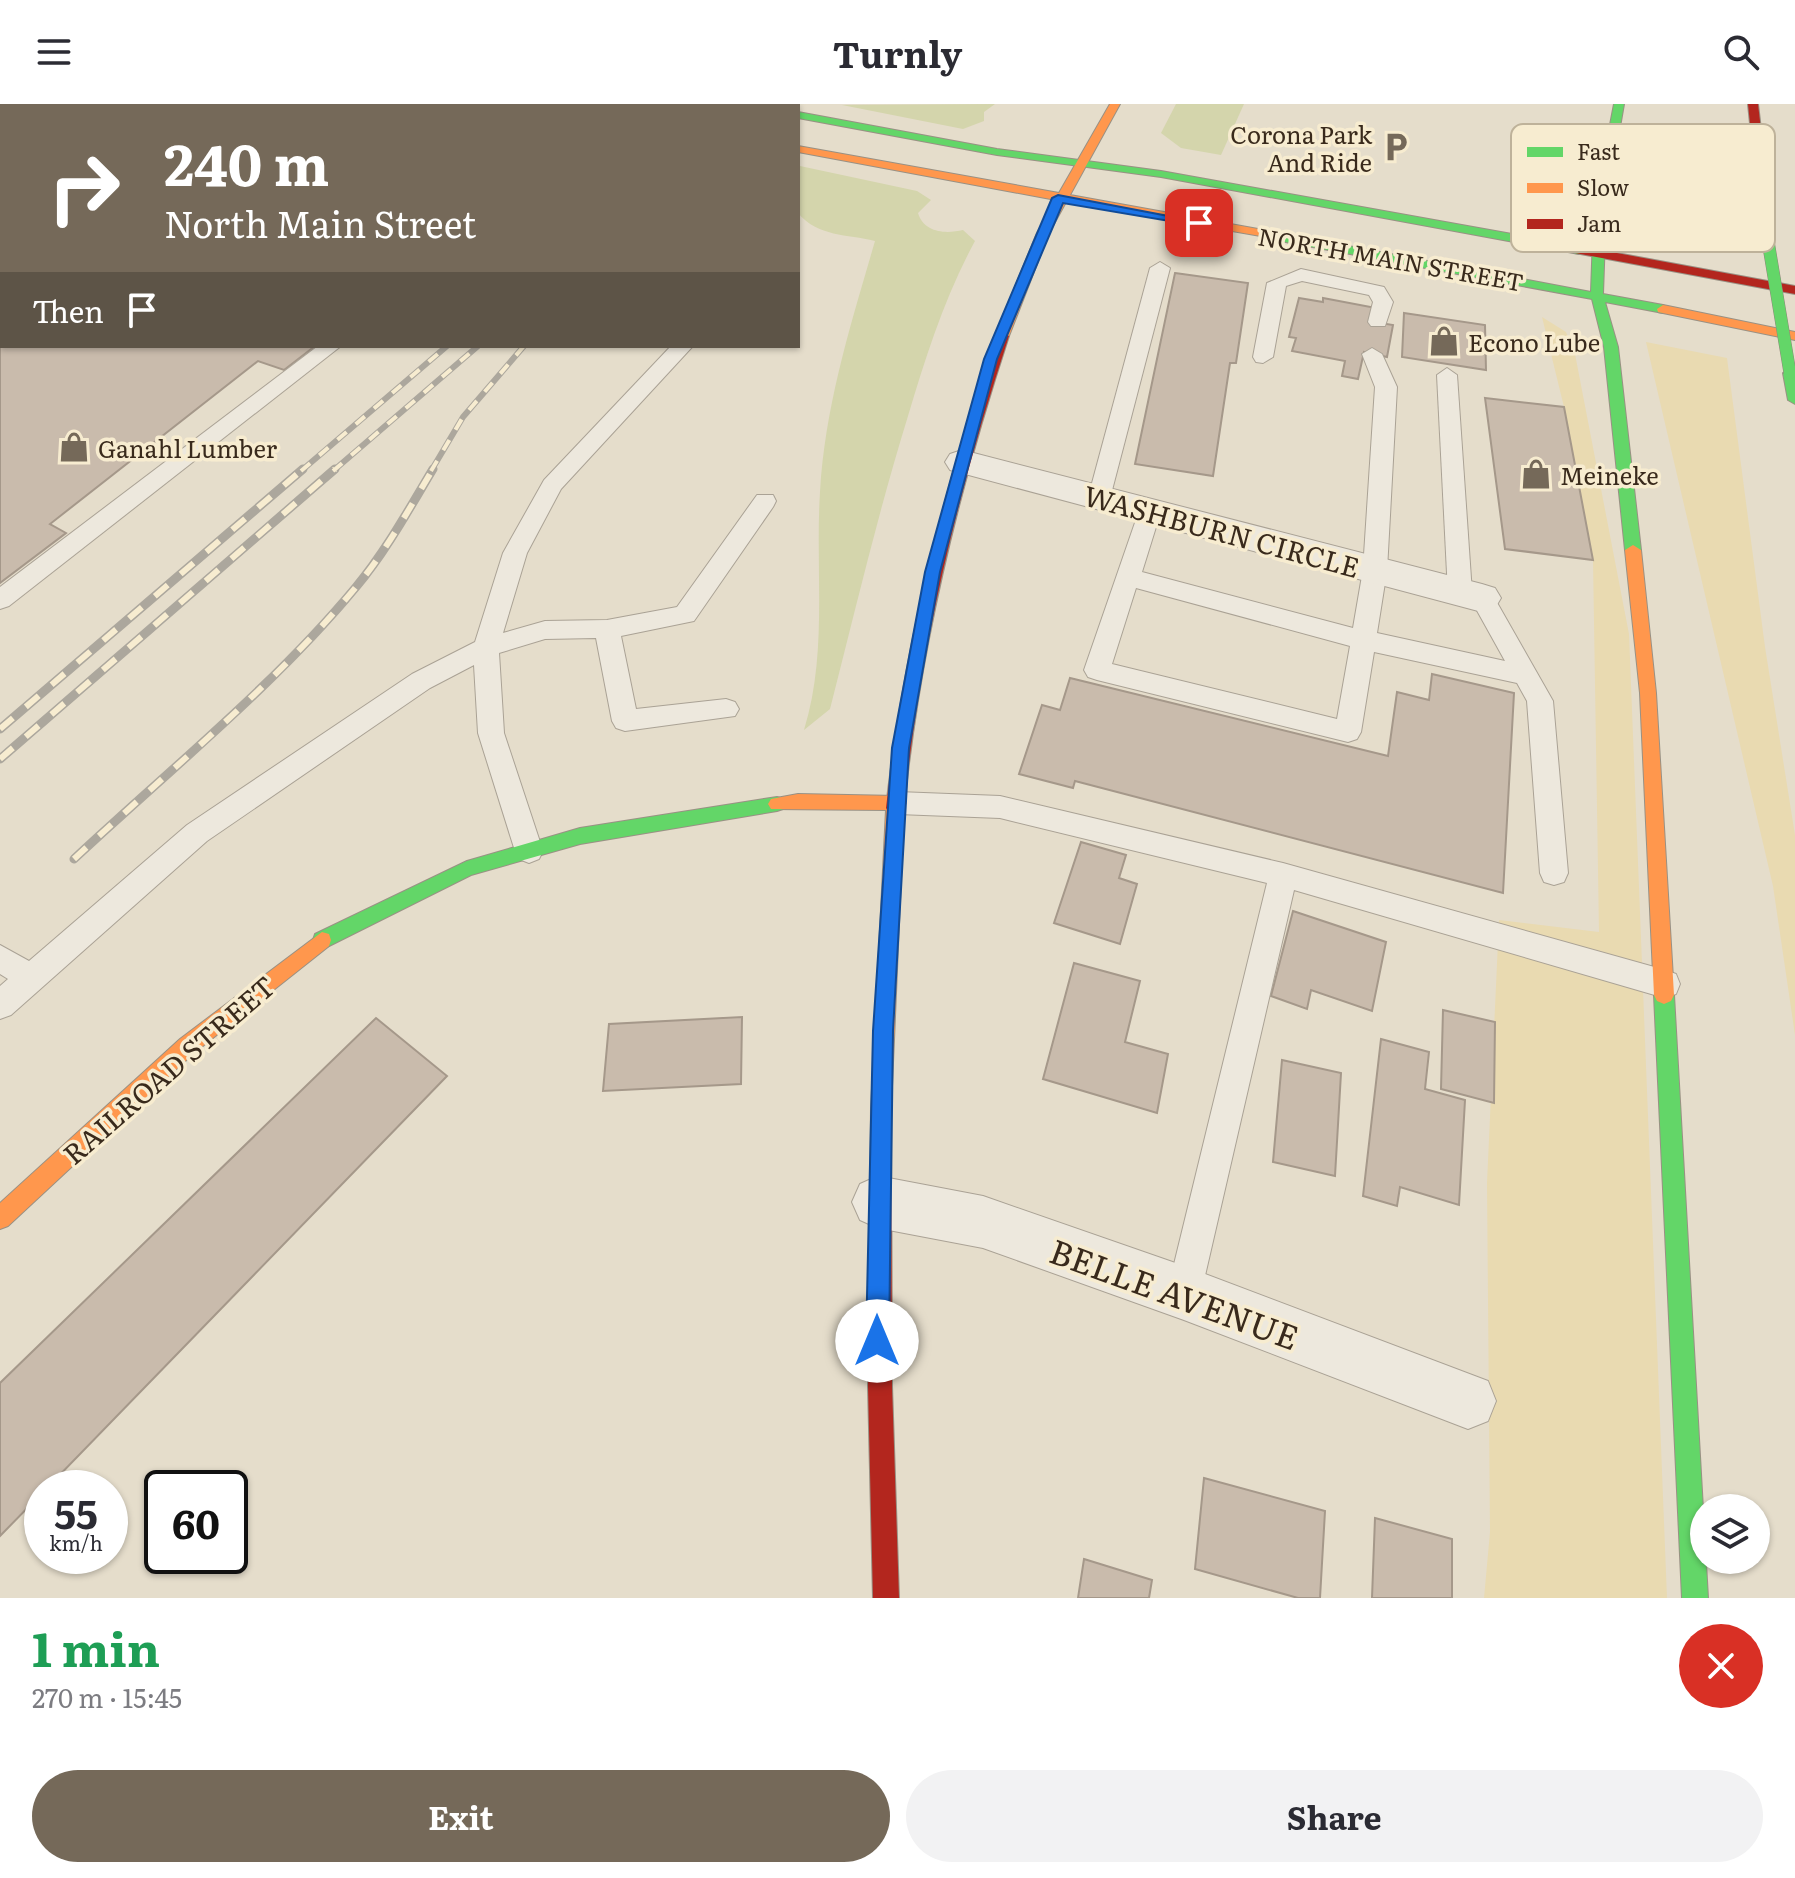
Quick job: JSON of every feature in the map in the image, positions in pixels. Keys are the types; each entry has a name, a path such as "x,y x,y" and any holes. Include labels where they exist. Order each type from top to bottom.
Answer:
{"main road":[{"path":"886,1598 877,1341 878,1202 883,1031 900,748 932,572 990,359 1058,198 1115,104"},
{"path":"1615,124 1619,104"},
{"path":"1753,104 1755,124"},
{"name":"NORTH MAIN STREET","path":"800,115 984,149 1161,174 1511,238"},
{"name":"NORTH MAIN STREET","path":"800,149 1597,295 1795,336"},
{"name":"NORTH MAIN STREET","path":"1588,252 1795,290"},
{"path":"1770,252 1795,400"},
{"path":"1599,254 1597,295 1611,347 1648,693 1695,1598"},
{"name":"RAILROAD STREET","path":"0,1218 187,1046 321,941 467,869 580,836 798,801 898,803"}],"street":[{"name":"WASHBURN CIRCLE","path":"962,462 1471,596"},
{"name":"BELLE AVENUE","path":"878,1202 983,1222 1184,1293 1468,1401"}],"lane":[{"path":"1099,498 1160,268"},
{"path":"1263,357 1277,283 1291,276 1377,291 1383,302 1378,322"},
{"path":"0,600 328,348"},
{"path":"529,851 491,733 486,648 515,553 552,485 681,348"},
{"path":"1150,511 1097,670 1348,732 1375,570 1386,387 1372,354"},
{"path":"1447,375 1471,596 1540,701 1554,873"},
{"path":"0,1005 197,833 421,681 486,648 545,630 607,629 685,615 765,501"},
{"path":"1128,577 1364,640 1523,675"},
{"path":"607,629 625,721 726,709"},
{"path":"898,803 1000,807 1283,875 1665,984"},
{"path":"1184,1293 1283,875"},
{"path":"0,958 31,978"}],"green space":[{"path":"995,104 984,112 984,121 963,129 842,105"},
{"path":"1176,104 1244,104 1221,155 1181,148 1161,133"},
{"path":"800,166 917,191 931,200 918,213 925,225 943,232 963,230 975,241 945,305 897,452 830,709 804,730 816,671 820,492 827,428 840,365 875,241 824,231 800,215"}],"sand":[{"path":"1542,317 1566,332 1575,354 1629,634 1667,1598 1484,1598 1490,1532 1487,1183 1499,920 1599,932 1593,560 1564,407"},
{"path":"1646,342 1727,358 1765,647 1795,835 1795,1035 1773,886"}],"building":[{"path":"1175,273 1248,283 1236,363 1230,363 1213,476 1135,464"},
{"path":"1299,298 1323,302 1323,298 1376,308 1374,322 1393,325 1387,357 1364,352 1358,379 1342,376 1345,361 1292,351 1296,338 1289,337"},
{"name":"Econo Lube","path":"1404,313 1485,325 1486,370 1402,357"},
{"name":"Ganahl Lumber","path":"0,348 312,348 284,370 258,361 50,524 66,533 0,583"},
{"name":"Meineke","path":"1485,398 1564,407 1593,560 1505,549"},
{"path":"1432,674 1514,693 1503,893 1075,781 1073,788 1019,774 1042,705 1060,710 1070,678 1388,756 1397,692 1429,700"},
{"path":"1081,842 1126,855 1119,878 1137,884 1120,944 1054,923"},
{"path":"1293,911 1386,942 1372,1011 1311,990 1307,1009 1271,996"},
{"path":"1074,963 1140,981 1125,1042 1168,1054 1157,1113 1043,1079"},
{"path":"1443,1010 1495,1022 1494,1103 1441,1089"},
{"path":"742,1017 741,1084 603,1091 609,1024"},
{"path":"376,1018 447,1076 64,1470 24,1470 24,1511 0,1536 0,1383"},
{"path":"1381,1039 1429,1052 1425,1089 1465,1100 1459,1205 1400,1187 1397,1206 1363,1196"},
{"path":"1282,1060 1341,1073 1335,1176 1273,1162"},
{"path":"1204,1478 1325,1511 1320,1598 1298,1598 1195,1569"},
{"path":"1375,1518 1452,1539 1452,1598 1372,1598"},
{"path":"1084,1559 1152,1580 1149,1598 1078,1598"}],"railway":[{"path":"301,471 445,348"},
{"path":"333,471 476,348"},
{"path":"431,471 463,417 522,348"},
{"path":"0,729 303,469"},
{"path":"0,759 335,469"},
{"path":"74,859 291,659 377,559 433,469"}],"traffic: fast":[{"path":"1615,124 1619,104"},
{"path":"800,115 997,152 1161,174 1511,238"},
{"path":"1280,237 1663,309"},
{"path":"1598,252 1597,295 1611,347 1633,550"},
{"path":"1770,252 1790,373"},
{"path":"1790,373 1795,400"},
{"path":"322,940 467,869 580,836 777,804"},
{"path":"1664,995 1695,1598"}],"traffic: slow":[{"path":"1002,336 1043,233 1115,104"},
{"path":"800,149 1280,237"},
{"path":"1663,309 1795,336"},
{"path":"1633,550 1648,693 1664,995"},
{"path":"777,804 798,801 898,803"},
{"path":"881,1109 895,808"},
{"path":"0,1218 187,1046 322,940"}],"traffic: jam":[{"path":"1753,104 1755,124"},
{"path":"1590,252 1795,290"},
{"path":"895,808 910,688 934,569 965,451 1002,336"},
{"path":"881,1109 880,1386 886,1598"}],"place":[{"name":"Corona Park And Ride","path":"1396,147"},
{"name":"Econo Lube","path":"1444,341"},
{"name":"Ganahl Lumber","path":"74,447"},
{"name":"Meineke","path":"1536,474"}],"route":[{"path":"877,1341 883,1031 900,748 932,572 990,359 1058,198 1199,223"}]}
